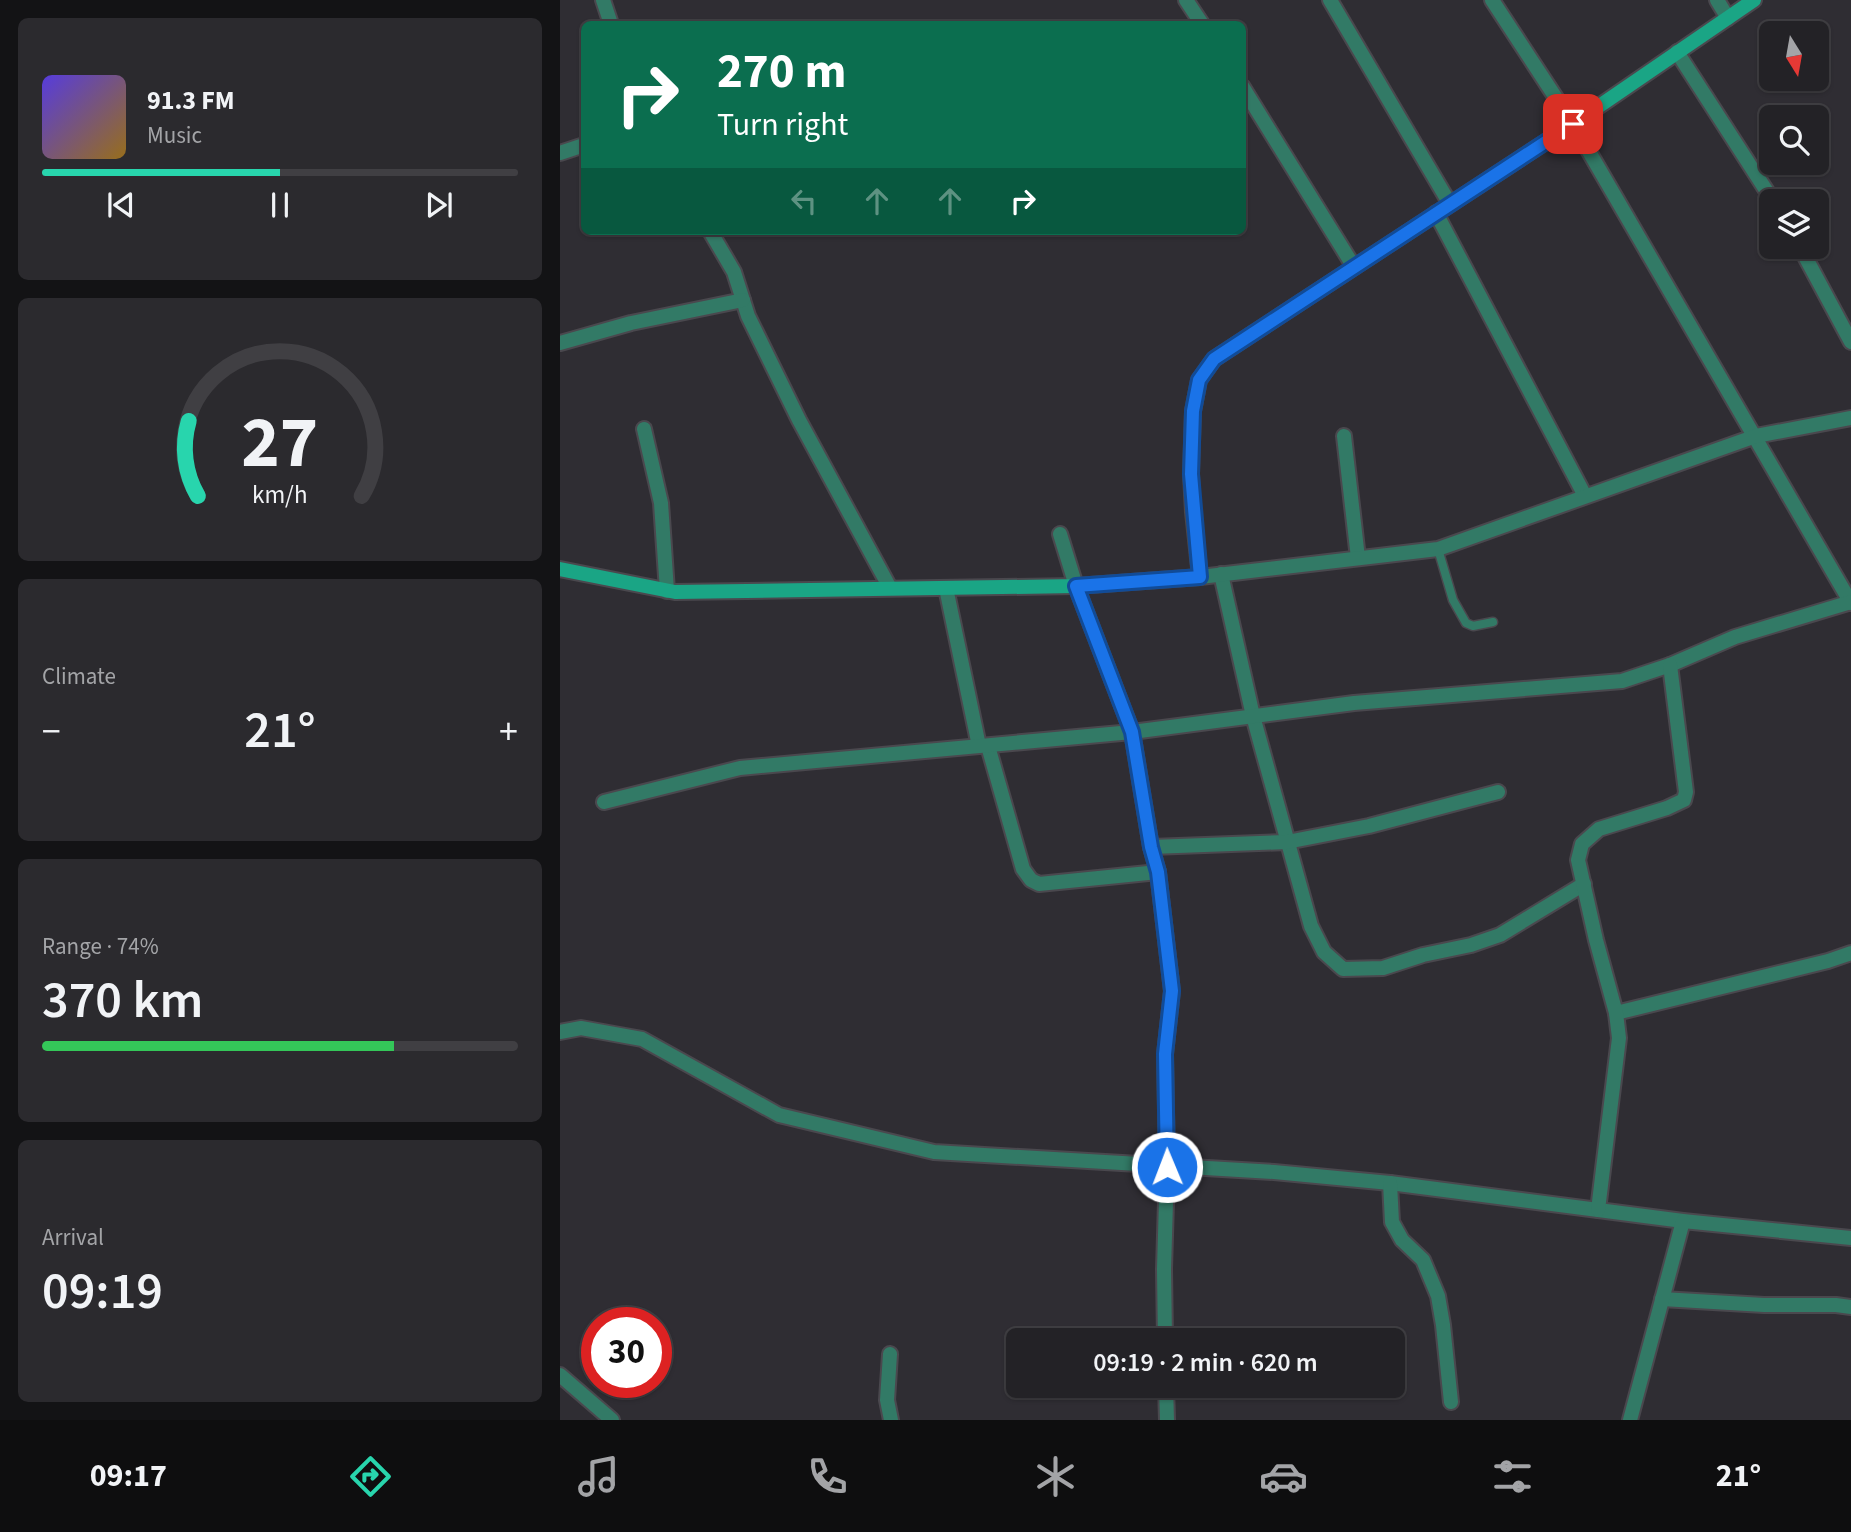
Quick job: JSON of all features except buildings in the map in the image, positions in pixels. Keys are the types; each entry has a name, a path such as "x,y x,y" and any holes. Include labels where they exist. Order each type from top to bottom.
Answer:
{"street":[{"path":"603,0 610,21"},
{"path":"1186,0 1200,21"},
{"path":"1330,0 1450,204"},
{"path":"604,802 740,768 1132,732 1354,703 1622,681 1670,665 1735,637 1851,602 1573,124 1492,0"},
{"path":"1717,0 1728,18"},
{"path":"1200,577 1191,474 1193,411 1199,380 1214,359 1573,124 1754,0"},
{"path":"1677,52 1765,189"},
{"path":"1246,92 1354,267"},
{"path":"560,153 581,146"},
{"path":"1436,213 1585,496"},
{"path":"712,235 734,272 748,316 799,420 890,588"},
{"path":"1806,259 1851,342"},
{"path":"560,343 631,323 743,300"},
{"path":"560,569 675,592 1076,586 1221,575 1438,549 1756,436 1851,418"},
{"path":"644,429 661,503 667,591"},
{"path":"1344,436 1358,558"},
{"path":"1060,534 1076,586 1132,732 1151,847 1158,872 1172,991 1165,1054 1165,1328"},
{"path":"1221,575 1253,716 1311,926 1324,952 1343,969 1383,968 1423,954 1471,945 1500,935 1584,884"},
{"path":"946,588 983,746 1023,869 1031,880 1039,884 1158,872"},
{"path":"1598,1210 1619,1038 1616,1013 1578,860 1582,844 1599,829 1684,800 1686,792 1670,665"},
{"path":"1151,847 1287,842 1369,826 1498,792"},
{"path":"1616,1013 1851,953"},
{"path":"560,1032 581,1028 642,1039 779,1115 934,1152 1274,1172 1390,1183 1683,1221 1851,1238"},
{"path":"1390,1183 1392,1222 1402,1241 1423,1260 1438,1296 1451,1402"},
{"path":"1630,1420 1683,1221"},
{"path":"1662,1299 1851,1307"},
{"path":"891,1354 887,1400 891,1420"},
{"path":"560,1375 612,1420"},
{"path":"1166,1398 1167,1420"}],"lane":[{"path":"1438,549 1453,600 1466,623 1473,626 1493,622"}],"route":[{"path":"1167,1167 1165,1054 1172,991 1158,872 1151,847 1132,732 1076,586 1200,577 1191,474 1193,411 1199,380 1214,359 1573,124"}]}
